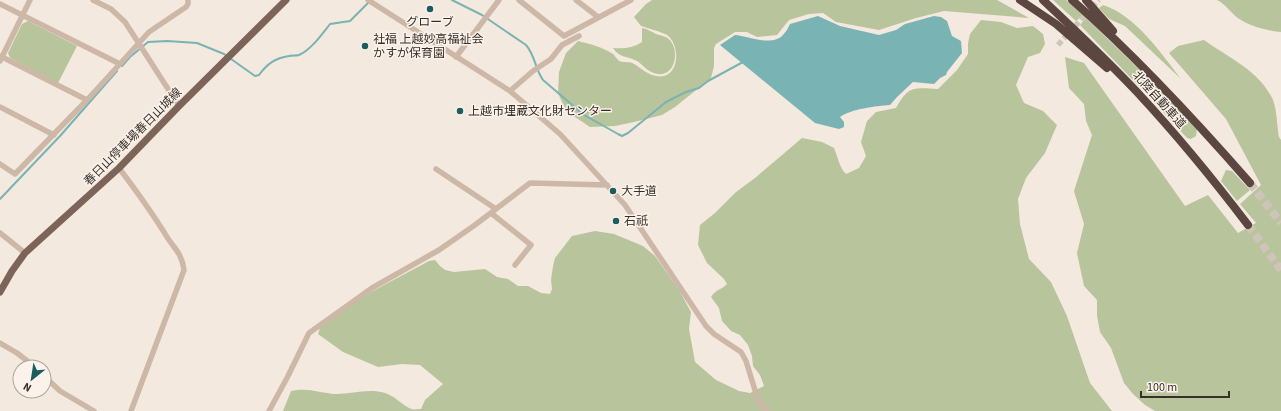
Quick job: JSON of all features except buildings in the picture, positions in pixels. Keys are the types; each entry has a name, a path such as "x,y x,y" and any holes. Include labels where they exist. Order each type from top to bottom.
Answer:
{"highway":[{"path":"1020,0 1056,24 1171,130"},
{"name":"北陸自動車道","path":"1043,0 1110,64 1171,130 1213,179 1248,225"},
{"name":"北陸自動車道","path":"1072,0 1151,75 1219,147 1250,183"},
{"path":"1086,0 1104,21 1204,126 1219,147"}],"main road":[{"name":"春日山停車場春日山城線","path":"0,292 25,253 119,168 286,0"}],"street":[{"path":"30,0 1,58 87,100"},
{"path":"93,0 119,15 180,106"},
{"path":"0,164 15,174 87,100 138,42 149,32 186,7 188,0"},
{"path":"368,0 456,58 510,91 560,134 625,205 665,262 706,326 714,334 741,352 746,361 758,400 767,411"},
{"path":"456,58 497,2 490,0"},
{"path":"519,0 564,36 626,1"},
{"path":"576,0 598,18"},
{"path":"0,4 120,64"},
{"path":"510,91 533,70 551,59 562,45 579,36"},
{"path":"0,107 54,135"},
{"path":"119,168 183,259 184,270 131,411"},
{"path":"436,169 493,211 531,245 515,265"},
{"path":"269,411 309,333 372,288 439,250 475,226 530,184 608,185"},
{"path":"0,233 25,253"},
{"path":"0,343 17,352 25,359"},
{"path":"52,384 60,392 94,411"}],"green space":[{"path":"652,0 997,0 1029,18 944,11 879,30 836,22 823,13 809,14 789,20 777,35 757,37 747,32 735,32 716,44 714,48 714,66 711,78 675,107 662,115 634,122 615,126 590,127 566,111 558,93 559,72 566,53 578,41 605,49 613,54 619,61 632,63 647,73 656,76 664,76 670,73 676,62 675,47 672,40 665,34 641,26 634,17 646,4"},
{"path":"1053,0 1066,0 1083,15 1076,21"},
{"path":"1217,0 1281,0 1281,32 1271,31 1250,25 1238,18"},
{"path":"1103,5 1126,17 1136,26 1156,47 1181,79 1125,26 1109,19 1099,8"},
{"path":"1086,18 1149,79 1197,129 1196,136 1191,139 1187,138 1080,25"},
{"path":"981,20 1001,22 1017,28 1033,26 1043,34 1045,44 1040,53 1028,57 1016,85 1024,103 1043,111 1057,125 1045,153 1026,178 1018,199 1020,224 1029,259 1051,282 1067,316 1090,383 1112,411 283,411 291,391 297,390 336,394 373,391 392,396 411,409 421,409 425,400 443,384 420,365 402,364 378,367 343,352 318,334 321,325 371,292 429,261 435,260 445,270 454,272 485,269 497,277 508,279 518,286 528,286 541,293 550,294 552,289 551,280 555,258 572,236 595,231 614,234 643,246 655,256 679,290 691,312 689,329 695,362 716,380 739,391 750,393 764,386 760,375 753,366 752,356 748,345 740,335 731,331 722,321 719,308 711,297 715,292 727,284 724,279 707,263 698,245 700,225 715,213 736,192 802,138 822,142 834,148 840,165 846,174 859,168 866,156 861,142 867,121 876,112 896,108 905,95 913,90 923,88 938,89 957,70 968,54 970,34"},
{"path":"28,21 77,46 58,83 10,58 8,53 22,24"},
{"path":"642,28 667,38 672,43 675,60 673,66 666,73 660,74 652,72 634,59 618,54 613,48 628,48 642,42"},
{"path":"1204,40 1252,73 1267,90 1273,100 1275,109 1279,137 1281,140 1281,411 1155,411 1145,405 1124,383 1111,348 1100,332 1097,316 1097,300 1084,286 1077,253 1084,224 1074,191 1092,135 1086,121 1084,104 1069,88 1065,57 1084,63 1185,206 1208,195 1238,233 1256,223 1240,204 1261,185 1226,119 1169,53 1178,46"},
{"path":"1226,170 1232,171 1250,190 1237,201 1221,181"}],"water":[{"path":"818,16 840,26 879,35 896,30 905,24 934,16 941,17 947,21 952,36 961,41 962,53 946,75 934,84 913,82 890,105 864,108 845,114 840,117 844,122 844,127 839,129 815,123 720,45 735,35 766,41 773,40 783,35 790,24"}],"waterway":[{"path":"452,0 482,15 526,45 543,80 584,115 622,136 628,133 666,102 686,92 699,88 708,81 743,62"},
{"path":"122,66 148,42 167,41 197,43 224,54 255,76 259,75 275,60 303,53 316,41 330,24 350,21 369,2"},
{"path":"0,199 60,136 117,71"}],"tunnel":[{"path":"1058,45 1099,0"},
{"path":"1250,183 1281,223"},
{"path":"1248,225 1281,270"}],"place":[{"name":"グローブ","path":"430,9"},
{"name":"社福 上越妙高福祉会 かすが保育園","path":"365,46"},
{"name":"上越市埋蔵文化財センター","path":"460,111"},
{"name":"大手道","path":"613,191"},
{"name":"石祇","path":"616,221"}]}
